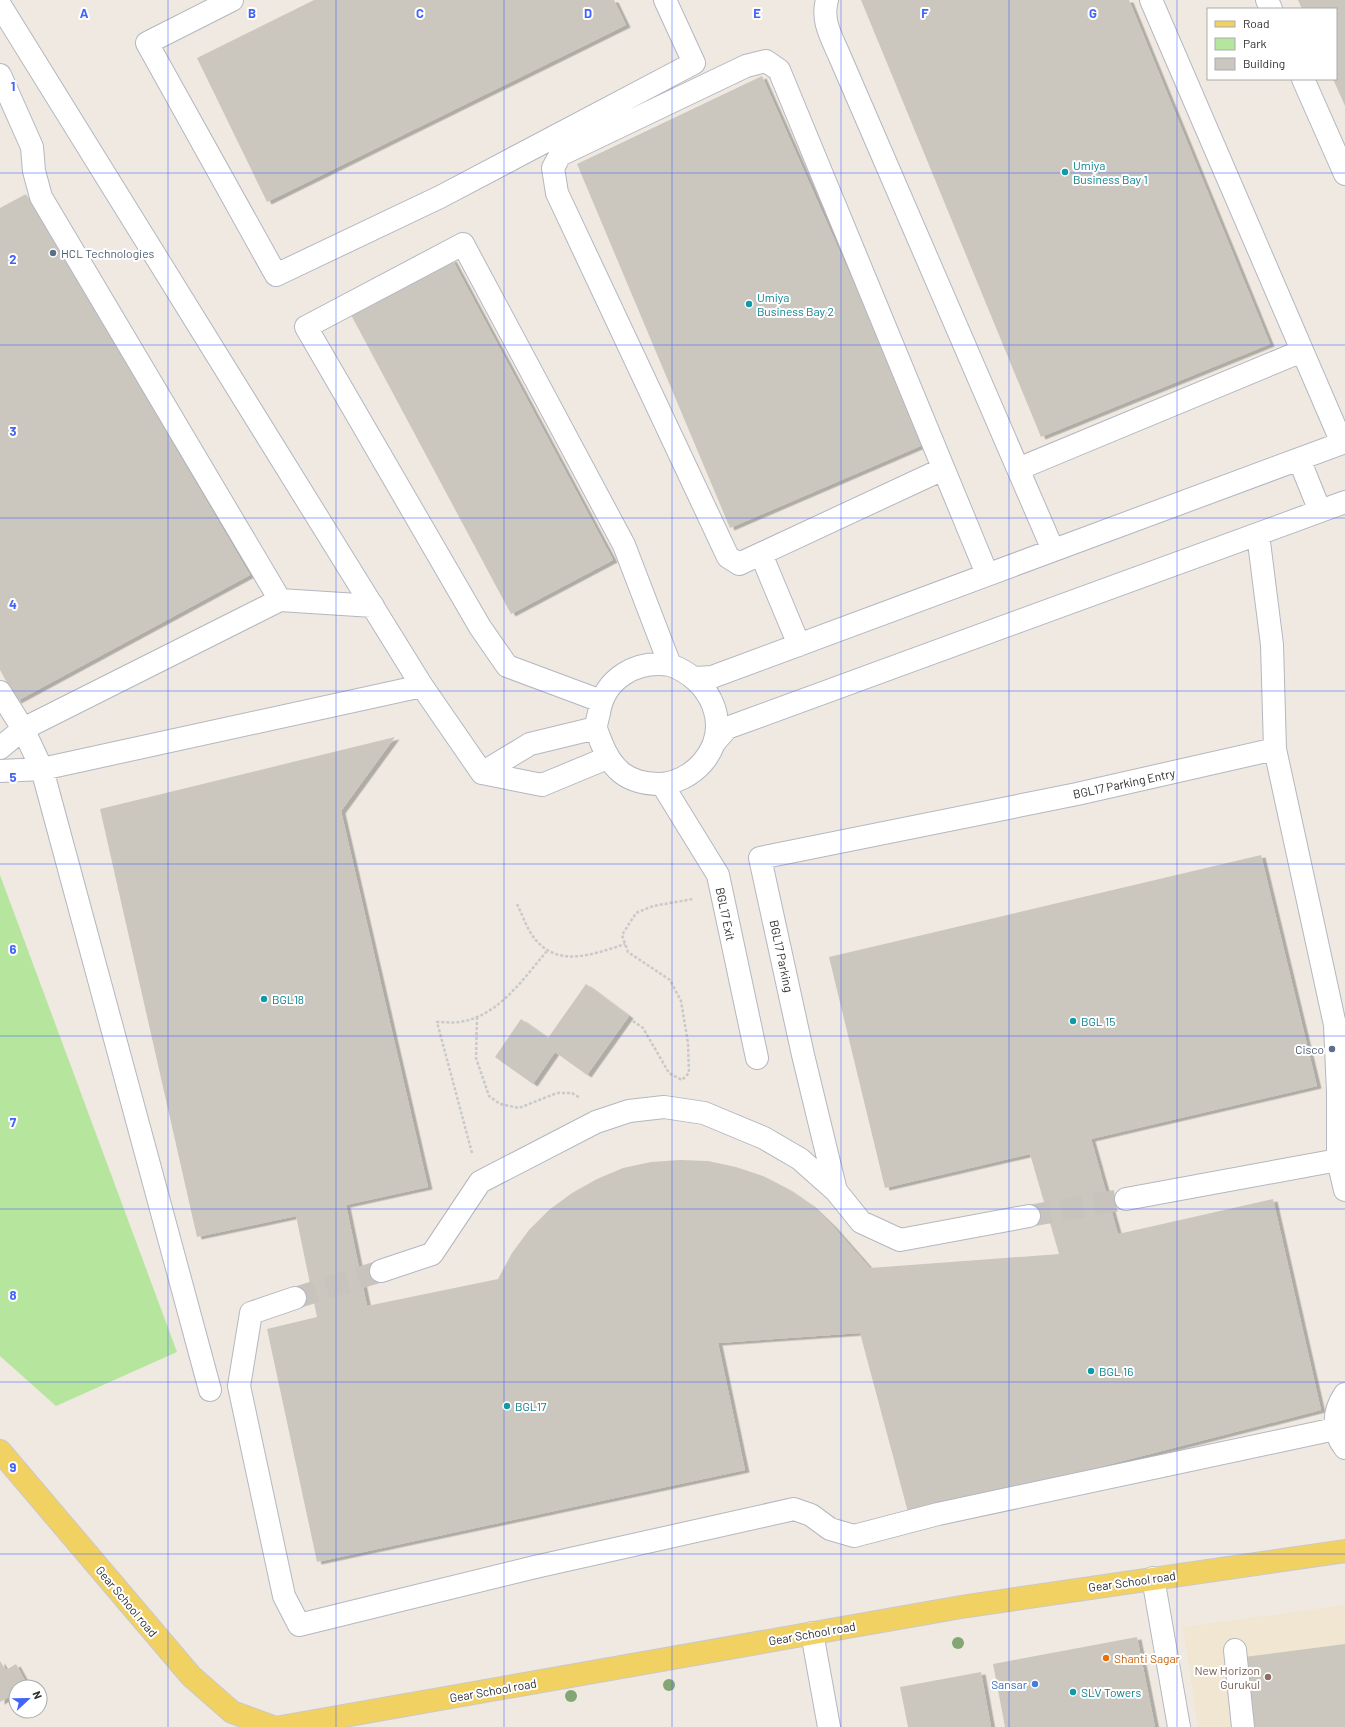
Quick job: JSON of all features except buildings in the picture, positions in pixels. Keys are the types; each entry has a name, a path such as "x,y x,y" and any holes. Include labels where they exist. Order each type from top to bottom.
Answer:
{"main road":[{"name":"Gear School road","path":"0,1451 191,1676 232,1712 273,1727"},
{"name":"Gear School road","path":"281,1727 967,1606 1345,1551"}],"street":[{"path":"232,0 146,43 276,275 440,197 694,63 665,0"},
{"path":"827,0 824,12 828,28 1053,550"},
{"path":"696,678 712,677 1343,442 1302,351 1151,0"},
{"path":"0,5 422,686 482,773 542,785 607,758"},
{"path":"943,469 739,564 728,556 557,193 553,168 560,155 746,66 766,61 779,70 987,574"},
{"path":"0,76 32,147 34,171 41,197 280,600"},
{"path":"1303,80 1345,174"},
{"path":"600,701 507,666 480,627 306,327 463,244 624,545 670,665"},
{"path":"1018,469 1302,351"},
{"path":"1299,459 1320,511"},
{"path":"714,743 717,726 716,713 712,702 705,689 696,678 682,669 670,665 649,664 626,672 615,681 600,701 596,728 607,758 622,774 631,779 640,782 662,784 674,782 693,772 703,762 714,743 727,728 1345,502"},
{"path":"1258,534 1272,645 1275,749 1335,1025 1338,1092 1338,1160 1345,1190"},
{"path":"761,554 799,645"},
{"path":"0,748 23,729 280,600 373,606"},
{"path":"0,771 42,769 422,686"},
{"path":"0,692 23,729 42,769 210,1390"},
{"path":"482,773 530,744 596,728"},
{"name":"BGL17 Parking Entry","path":"760,858 1076,794 1275,749"},
{"name":"BGL17 Exit","path":"662,784 718,876 757,1058"},
{"name":"BGL17 Parking","path":"760,858 803,1055 836,1191"},
{"path":"381,1271 432,1254 480,1182 596,1122 629,1112 664,1107 704,1114 764,1138 800,1159 836,1191 861,1222 900,1240 1029,1216"},
{"path":"1126,1199 1338,1160"},
{"path":"295,1298 251,1313 239,1386 284,1596 300,1625 535,1567 794,1509 811,1515 830,1529 854,1536 938,1514 1340,1438 1336,1414 1345,1394"},
{"path":"1153,1578 1179,1727"},
{"path":"812,1633 829,1727"},
{"path":"1235,1650 1243,1727"}],"path":[{"path":"633,1021 643,1028 669,1073 682,1080 689,1073 688,1043 681,1001 670,980 628,952 622,935 636,913 653,906 721,894"},
{"path":"517,904 532,935 547,951 568,958 596,954 625,944"},
{"path":"480,1182 437,1022 458,1022 477,1017 499,1004 547,951"},
{"path":"477,1017 476,1058 489,1096 500,1104 519,1108 557,1093 572,1093 582,1100 596,1122"}],"shaded area":[{"name":"New Horizon Gurukul","path":"1345,1605 1345,1727 1198,1727 1183,1627"}],"green space":[{"path":"0,875 177,1352 56,1406 0,1356"}],"tunnel":[{"path":"1029,1216 1126,1199"},
{"path":"295,1298 381,1271"}],"place":[{"name":"Umiya Business Bay 1","path":"1065,172"},
{"name":"HCL Technologies","path":"53,253"},
{"name":"Umiya Business Bay 2","path":"749,304"},
{"name":"BGL18","path":"264,999"},
{"name":"BGL 15","path":"1073,1021"},
{"name":"Cisco","path":"1332,1049"},
{"name":"BGL 16","path":"1091,1371"},
{"name":"BGL17","path":"507,1406"},
{"name":"Shanti Sagar","path":"1106,1658"},
{"name":"New Horizon Gurukul","path":"1268,1677"},
{"name":"Sansar","path":"1035,1684"},
{"name":"SLV Towers","path":"1073,1692"}]}
